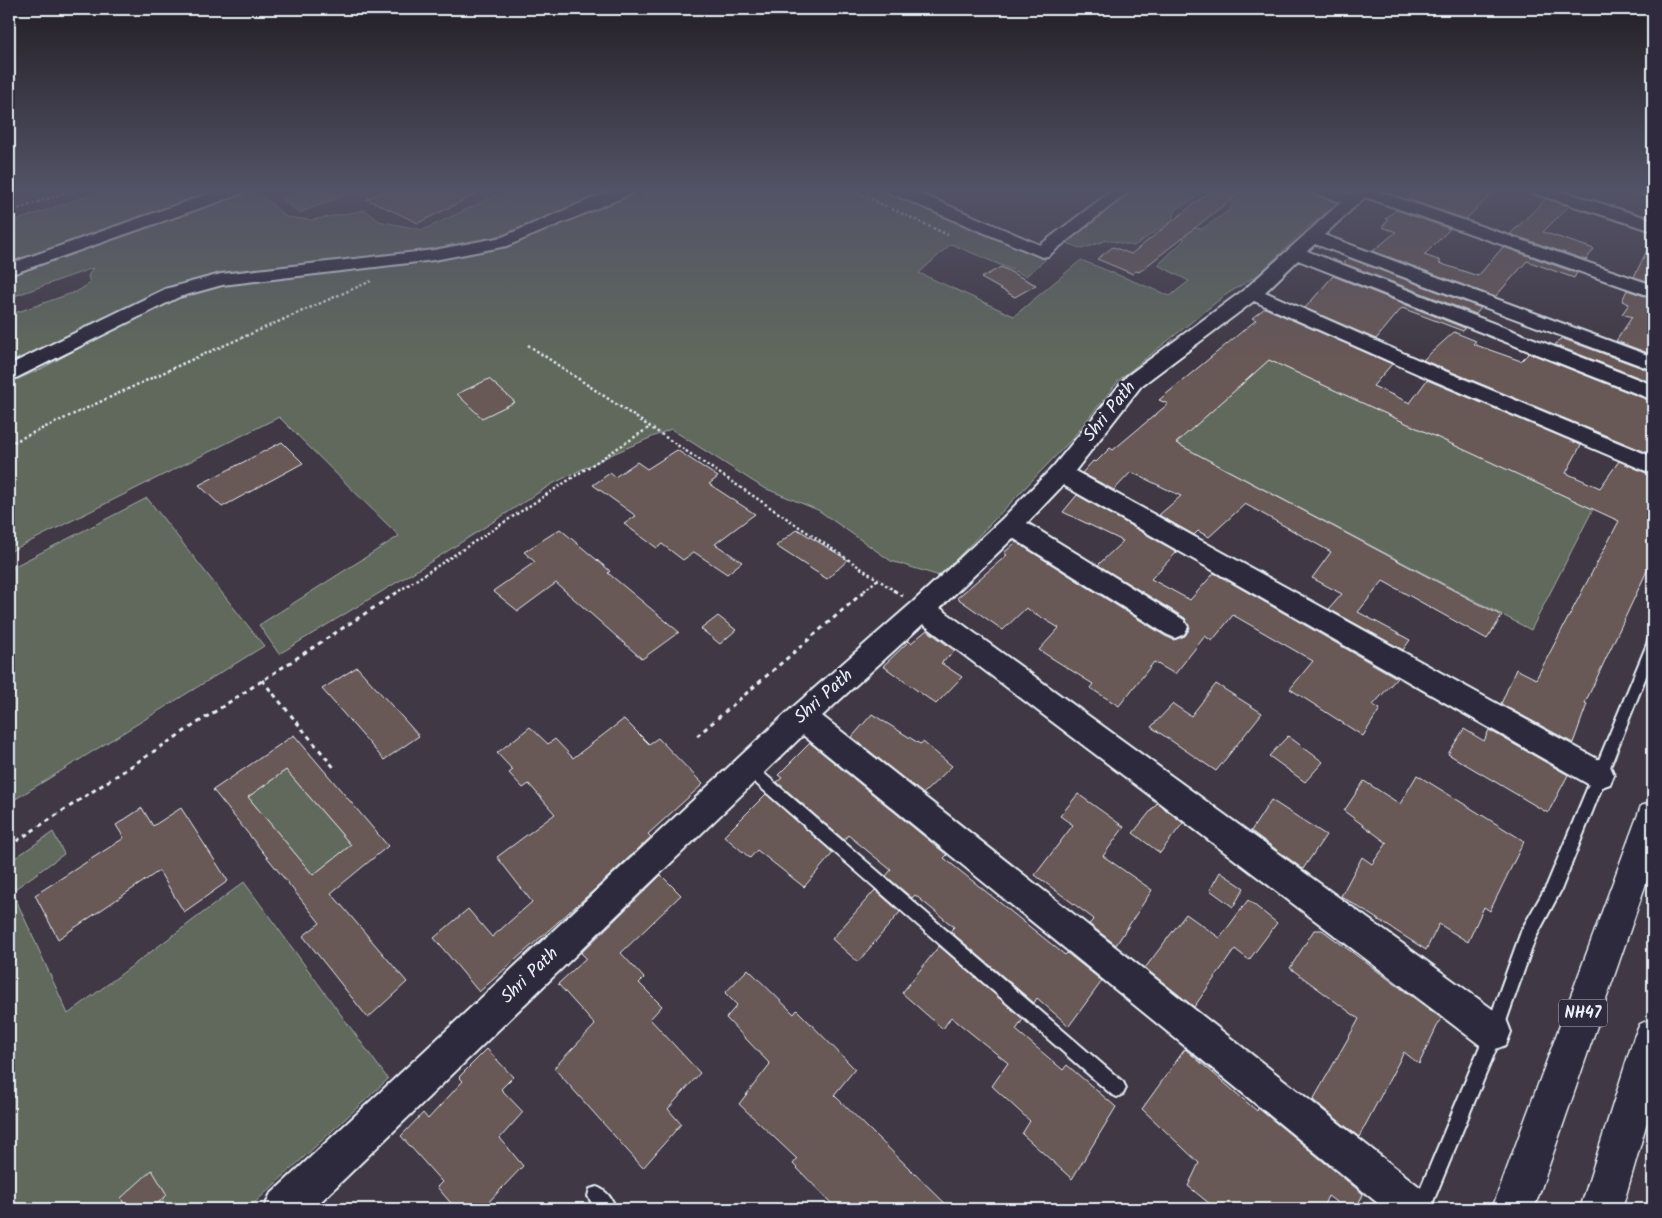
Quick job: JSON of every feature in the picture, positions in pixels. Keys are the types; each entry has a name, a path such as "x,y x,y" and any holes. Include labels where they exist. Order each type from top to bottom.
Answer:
{"highway":[{"name":"NH47","path":"1513,1209 1653,817"},
{"path":"1601,1209 1653,1037"}],"street":[{"path":"9,270 77,246"},
{"path":"9,373 172,293 221,280 434,255 482,246"},
{"path":"1028,246 1042,252 1050,246"},
{"name":"Shri Path","path":"284,1209 802,717 922,609 1011,525 1061,473 1134,381 1252,293 1303,246"},
{"path":"1306,246 1653,364"},
{"path":"1306,246 1653,393"},
{"path":"1519,246 1653,290"},
{"path":"1252,293 1422,369 1653,466"},
{"path":"1061,473 1599,775"},
{"path":"1011,525 1175,627"},
{"path":"922,609 1493,1032"},
{"path":"802,717 1416,1209"}],"lane":[{"path":"1421,1209 1493,1032 1528,935 1553,890 1653,644"},
{"path":"748,768 1117,1088"}],"path":[{"path":"9,444 209,352 371,281 380,280"},
{"path":"528,345 922,609"},
{"path":"9,846 650,428"},
{"path":"697,736 878,579"},
{"path":"262,680 336,770"}],"green space":[{"path":"9,246 65,246 9,266"},
{"path":"94,246 462,246 383,257 320,262 217,278 168,291 9,368 9,315 78,291 90,283 88,276 93,268 9,298 9,276"},
{"path":"503,246 949,246 919,273 1014,316 1081,260 1170,296 1189,281 1158,265 1178,246 1288,246 1259,274 1224,296 1120,379 1071,440 940,576 891,561 818,510 762,487 671,429 615,453 552,484 432,561 279,654 259,625 399,536 279,417 9,552 9,383 41,369 168,299 222,283 312,271 440,260"},
{"path":"955,246 1013,246 1046,259 1026,276"},
{"path":"1074,246 1091,246 1082,249"},
{"path":"1269,360 1593,509 1531,630 1176,443"},
{"path":"147,498 264,646 9,803 9,569"},
{"path":"286,770 351,845 313,875 248,797"},
{"path":"53,832 64,854 12,891 68,1014 244,882 388,1079 248,1209 9,1209 9,862"}],"building":[{"path":"1141,246 1172,246 1139,272 1136,271 1133,274 1097,259 1113,247 1131,254"},
{"path":"1379,246 1433,246 1424,255 1441,261 1439,263 1478,276 1503,247 1577,273 1574,278 1527,261 1495,297 1373,251"},
{"path":"1545,246 1585,246 1594,249 1586,260"},
{"path":"1649,246 1653,246 1653,283 1634,277"},
{"path":"1348,258 1481,308 1476,314 1343,263"},
{"path":"1001,267 1036,285 1015,297 981,278"},
{"path":"1333,276 1465,328 1463,331 1402,308 1376,339 1305,308"},
{"path":"1627,290 1653,299 1653,355 1616,341 1632,317 1622,314 1629,304 1622,301"},
{"path":"1265,308 1392,364 1373,386 1410,403 1427,380 1581,445 1566,473 1600,488 1619,461 1653,476 1653,558 1585,703 1587,704 1573,743 1501,704 1516,669 1536,679 1619,521 1269,360 1176,443 1502,616 1487,639 1383,581 1358,612 1410,640 1403,650 1329,609 1342,594 1312,578 1331,552 1245,504 1209,537 1198,531 1194,535 1159,515 1181,496 1131,472 1114,490 1082,473 1093,461 1096,462 1110,448 1113,450 1168,404 1159,400 1256,320 1252,318"},
{"path":"1454,332 1476,341 1473,344 1521,361 1529,353 1653,402 1653,455 1423,360"},
{"path":"1561,338 1653,372 1653,383 1555,345"},
{"path":"489,379 515,402 482,418 457,394"},
{"path":"282,442 303,463 222,507 199,485"},
{"path":"677,450 718,477 709,484 755,514 715,544 742,562 727,574 694,552 683,560 662,544 657,548 624,524 636,516 593,485 610,473 615,477 637,462 647,469"},
{"path":"1077,495 1177,552 1151,579 1190,600 1214,573 1397,678 1373,705 1380,709 1363,736 1290,689 1313,661 1233,615 1212,641 1205,636 1175,674 1154,662 1119,706 1090,688 1093,684 1039,650 1059,628 1026,608 1003,630 957,598 1007,555 1004,553 1016,542 1165,636 1174,640 1185,636 1190,628 1185,618 1098,565 1123,541 1063,512"},
{"path":"560,529 610,571 608,573 679,632 642,659 556,583 518,611 493,591 535,562 524,552"},
{"path":"797,529 848,560 827,579 776,546"},
{"path":"718,616 736,630 720,644 701,629"},
{"path":"927,630 955,651 941,663 962,677 936,704 883,666 909,641 911,643"},
{"path":"357,667 419,736 384,760 322,689"},
{"path":"1216,684 1262,713 1216,771 1151,727 1173,704 1191,716"},
{"path":"872,714 920,744 923,742 952,766 923,794 852,737"},
{"path":"624,719 649,744 658,738 703,784 648,834 651,837 594,890 479,992 434,938 468,909 492,937 532,902 497,857 555,814 529,784 523,788 509,773 513,770 497,753 530,727 548,744 555,739 573,758"},
{"path":"1464,729 1484,741 1489,730 1568,775 1548,813 1448,754"},
{"path":"294,735 388,846 331,893 407,982 368,1018 303,936 320,923 213,790","holes":["286,770 351,845 313,875 248,797"]},
{"path":"1288,736 1323,762 1305,782 1269,756"},
{"path":"810,743 947,855 944,858 1065,955 1067,953 1102,981 1069,1026 1037,998 1034,1003 950,931 954,927 915,895 912,898 886,876 891,870 848,835 844,840 777,782 782,778 778,775"},
{"path":"1417,775 1524,841 1490,911 1484,907 1468,942 1439,924 1426,950 1341,896 1362,857 1372,864 1387,843 1344,811 1364,781 1400,804"},
{"path":"766,794 833,853 804,887 757,850 750,858 724,836"},
{"path":"1078,794 1124,827 1103,856 1152,890 1116,945 1089,924 1094,919 1035,875 1073,825 1060,816"},
{"path":"1271,800 1326,835 1303,869 1251,831"},
{"path":"1157,803 1183,823 1160,853 1133,833"},
{"path":"142,808 153,826 181,808 228,881 184,912 159,871 58,939 35,895 124,838 116,825"},
{"path":"1220,872 1244,888 1233,907 1210,890"},
{"path":"661,875 681,895 621,953 644,978 639,983 662,1006 650,1019 700,1073 668,1109 681,1124 643,1168 554,1068 595,1025 558,984 586,958 581,953"},
{"path":"875,890 900,912 858,962 832,939"},
{"path":"1248,900 1277,923 1249,960 1235,949 1194,1007 1145,968 1186,914 1220,938"},
{"path":"1314,930 1322,930 1441,1018 1419,1064 1404,1052 1359,1137 1313,1100 1359,1019 1290,968"},
{"path":"939,946 1023,1019 1016,1030 1063,1070 1067,1065 1116,1107 1072,1179 1022,1134 1030,1121 992,1086 1008,1063 951,1017 943,1029 902,993"},
{"path":"748,969 794,1014 797,1010 855,1069 834,1095 951,1209 837,1209 793,1164 797,1159 739,1104 770,1064 726,1018 737,1005 725,993"},
{"path":"487,1049 513,1077 501,1089 523,1112 500,1138 523,1166 482,1209 456,1209 437,1187 442,1182 401,1136 423,1113 428,1119 463,1081 459,1077"},
{"path":"1185,1049 1257,1111 1258,1108 1363,1194 1356,1209 1346,1209 1328,1196 1322,1209 1216,1209 1188,1186 1199,1163 1142,1109"},
{"path":"152,1170 167,1195 151,1209 127,1209 121,1198"}]}
